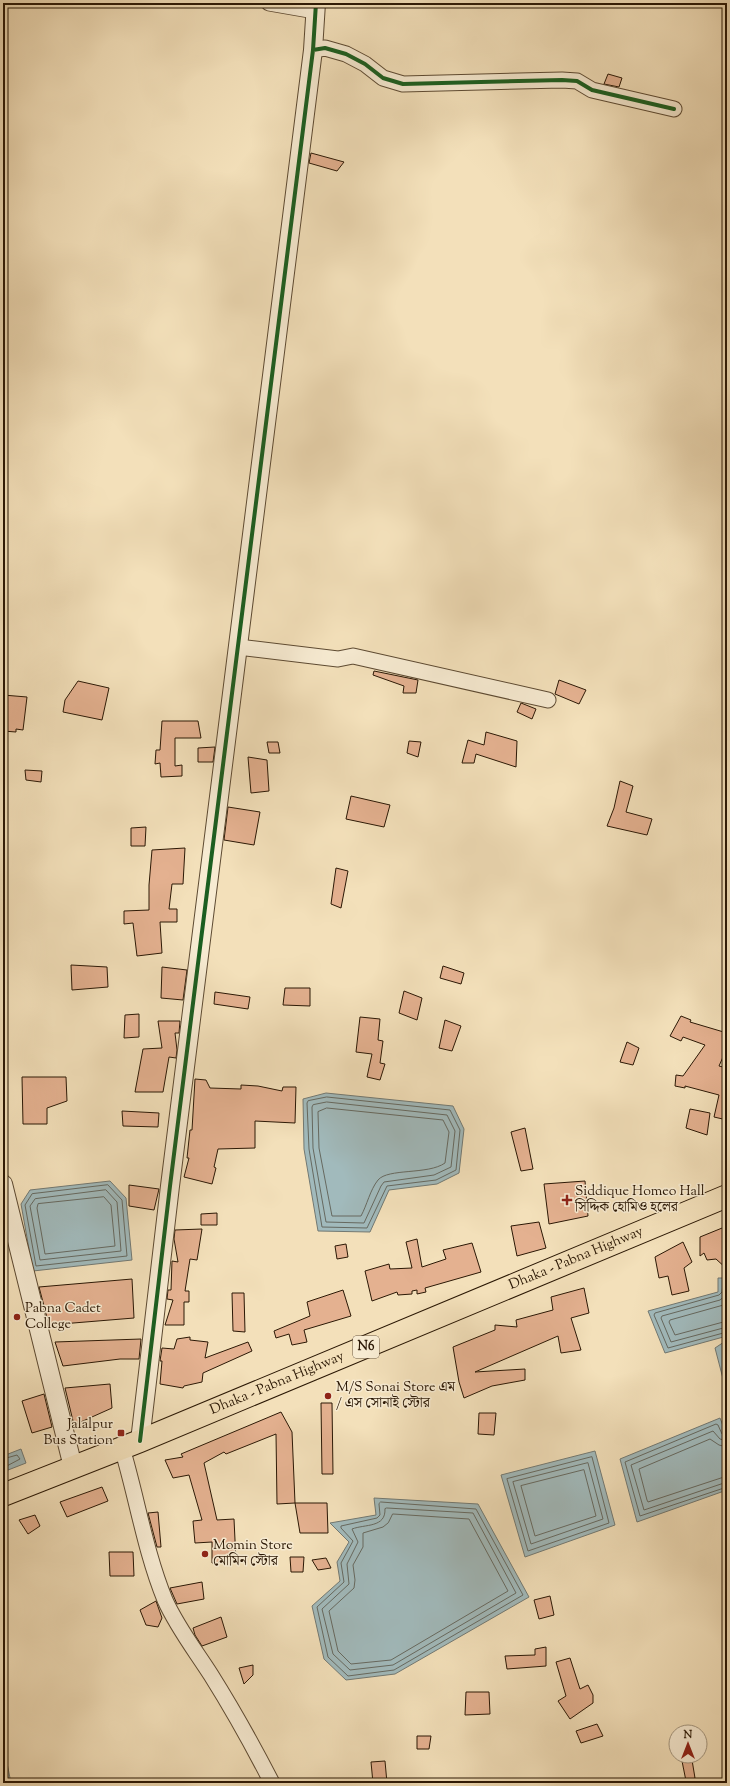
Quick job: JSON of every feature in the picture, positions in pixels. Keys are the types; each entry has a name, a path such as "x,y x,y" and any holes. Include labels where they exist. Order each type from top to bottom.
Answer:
{"highway":[{"name":"Dhaka - Pabna Highway","path":"3,1495 131,1445 727,1196"}],"street":[{"path":"269,3 315,7 313,50 170,1186 131,1445 149,1552 165,1599 179,1628 224,1696 272,1783"},
{"path":"313,50 325,48 346,54 365,64 383,78 403,84 562,80 577,82 592,90 674,109"},
{"path":"238,647 338,659 353,656 548,700"},
{"path":"3,1184 73,1468"}],"water":[{"path":"326,1093 453,1106 464,1129 459,1173 437,1184 389,1190 370,1232 318,1231 304,1149 303,1099"},
{"path":"110,1181 126,1198 132,1260 33,1271 21,1204 30,1190"},
{"path":"718,1278 727,1278 727,1336 665,1353 648,1311 718,1292"},
{"path":"727,1340 727,1394 715,1348"},
{"path":"720,1418 727,1436 727,1490 637,1522 620,1459"},
{"path":"21,1449 26,1463 3,1472 3,1456"},
{"path":"595,1451 615,1525 525,1557 501,1475"},
{"path":"374,1498 478,1504 529,1597 395,1674 346,1680 324,1659 312,1606 340,1581 337,1562 349,1542 330,1523 376,1515"},
{"path":"6,1758 11,1783 3,1783 3,1759"}],"building":[{"path":"608,74 622,78 619,87 604,84"},
{"path":"311,153 344,162 337,171 309,163"},
{"path":"374,671 418,680 416,693 403,693 404,686 373,675"},
{"path":"559,680 586,690 579,704 555,694"},
{"path":"78,681 109,688 102,720 63,712 65,700"},
{"path":"3,695 27,697 23,730 16,729 16,732 3,731"},
{"path":"521,703 536,709 532,719 517,712"},
{"path":"162,721 198,721 201,738 175,738 175,766 182,765 182,776 161,777 160,763 155,764 156,750 160,750"},
{"path":"486,732 517,741 516,767 476,754 474,763 462,763 468,740 484,745"},
{"path":"409,741 421,742 418,757 407,753"},
{"path":"267,742 278,742 280,753 269,753"},
{"path":"215,747 213,762 198,762 198,748"},
{"path":"248,757 267,760 269,791 251,793"},
{"path":"25,770 42,771 41,782 26,780"},
{"path":"620,781 633,786 626,812 652,819 647,835 607,826 614,808"},
{"path":"351,796 390,805 384,827 346,819"},
{"path":"228,807 260,812 254,845 224,840"},
{"path":"146,827 145,846 131,846 131,828"},
{"path":"185,848 183,884 172,884 169,909 177,909 177,922 160,922 162,953 137,956 133,923 124,924 124,911 149,910 149,885 152,850"},
{"path":"336,868 348,871 341,908 331,904"},
{"path":"71,965 107,967 108,987 72,990"},
{"path":"443,966 464,973 461,984 440,978"},
{"path":"162,967 187,970 183,1000 161,998"},
{"path":"285,988 310,988 310,1006 283,1005"},
{"path":"404,991 422,998 417,1020 399,1013"},
{"path":"215,992 250,997 248,1009 214,1004"},
{"path":"139,1014 139,1037 124,1038 125,1015"},
{"path":"681,1016 691,1020 690,1022 727,1033 727,1048 719,1066 727,1068 727,1120 714,1117 719,1095 685,1086 685,1088 675,1086 676,1075 683,1076 705,1045 683,1037 681,1041 670,1036"},
{"path":"360,1017 380,1019 378,1040 383,1041 380,1063 385,1064 380,1080 367,1077 372,1054 356,1052"},
{"path":"445,1020 461,1026 452,1051 439,1048"},
{"path":"158,1021 180,1021 179,1033 175,1033 177,1050 176,1058 169,1057 163,1092 135,1092 143,1049 162,1048"},
{"path":"627,1042 639,1048 633,1065 620,1062"},
{"path":"22,1077 66,1077 67,1101 47,1108 47,1124 23,1124"},
{"path":"195,1079 206,1080 210,1088 241,1089 241,1085 258,1086 282,1091 283,1087 296,1087 295,1123 255,1121 255,1148 218,1149 214,1167 216,1168 212,1184 184,1177 189,1158 187,1158 190,1130 192,1130"},
{"path":"690,1109 710,1113 707,1135 686,1128"},
{"path":"122,1111 159,1113 158,1127 123,1126"},
{"path":"525,1128 533,1169 521,1171 511,1132"},
{"name":"Siddique Homeo Hall সিদ্দিক হোমিও হলের","path":"585,1181 588,1216 549,1224 544,1184"},
{"path":"129,1185 159,1189 154,1210 129,1206"},
{"path":"217,1213 217,1225 201,1225 201,1214"},
{"path":"539,1222 546,1248 517,1256 511,1226"},
{"path":"727,1226 727,1269 716,1259 707,1260 704,1253 700,1256 700,1237"},
{"path":"202,1229 197,1260 190,1259 185,1291 189,1291 189,1302 184,1302 184,1325 165,1325 173,1300 167,1299 168,1290 171,1290 172,1261 178,1262 174,1239 175,1230"},
{"path":"417,1239 422,1267 446,1259 443,1250 472,1243 481,1272 425,1288 426,1292 417,1294 417,1290 412,1291 412,1294 398,1295 397,1292 372,1301 365,1271 389,1264 390,1269 412,1268 406,1242"},
{"path":"683,1242 692,1262 684,1268 689,1291 672,1295 668,1276 659,1278 655,1257"},
{"path":"346,1244 348,1257 337,1259 335,1246"},
{"path":"132,1279 134,1318 49,1325 39,1287"},
{"path":"584,1288 589,1313 571,1318 581,1350 561,1353 558,1336 475,1372 525,1369 525,1380 492,1386 464,1398 459,1382 453,1347 495,1330 495,1325 517,1327 516,1320 553,1310 551,1297"},
{"path":"343,1290 351,1316 304,1330 307,1342 292,1345 289,1334 276,1338 274,1331 310,1316 307,1302"},
{"path":"232,1293 244,1293 245,1332 233,1331"},
{"path":"190,1337 190,1340 208,1342 205,1358 248,1342 252,1351 203,1373 202,1382 184,1386 183,1388 160,1384 162,1361 160,1361 162,1348 174,1349 177,1339"},
{"path":"141,1339 139,1359 120,1359 63,1366 55,1342"},
{"path":"110,1384 112,1408 74,1425 65,1388"},
{"path":"44,1394 52,1427 32,1433 22,1401"},
{"path":"321,1403 332,1403 333,1474 322,1474"},
{"path":"281,1412 292,1432 295,1503 277,1504 276,1434 226,1454 224,1452 204,1463 217,1520 234,1519 236,1561 212,1563 212,1542 195,1543 193,1521 202,1520 189,1475 173,1478 165,1460 183,1457 181,1454"},
{"path":"479,1413 496,1413 494,1435 478,1434"},
{"path":"102,1487 108,1501 67,1517 60,1502"},
{"path":"295,1503 327,1503 328,1533 300,1533"},
{"path":"158,1512 161,1547 157,1547 148,1513"},
{"path":"35,1515 40,1526 28,1534 19,1520"},
{"path":"109,1552 133,1552 134,1576 110,1576"},
{"path":"290,1557 304,1557 303,1572 291,1572"},
{"path":"326,1558 331,1568 318,1570 312,1560"},
{"path":"202,1582 204,1599 177,1604 170,1588"},
{"path":"550,1596 554,1615 539,1619 534,1600"},
{"path":"156,1601 162,1618 158,1627 146,1625 140,1610"},
{"path":"221,1617 227,1637 202,1646 195,1635 193,1628"},
{"path":"546,1647 546,1666 507,1669 505,1656 535,1655 535,1649"},
{"path":"570,1658 580,1689 588,1685 593,1695 593,1703 570,1719 558,1701 566,1696 556,1662"},
{"path":"253,1665 253,1675 244,1684 239,1668"},
{"path":"466,1692 489,1692 490,1714 465,1715"},
{"path":"597,1724 603,1736 581,1743 576,1731"},
{"path":"417,1736 431,1736 429,1749 417,1749"},
{"path":"385,1761 387,1783 373,1783 371,1762"},
{"path":"683,1764 693,1764 695,1778 686,1781"}],"cycle path":[{"path":"140,1441 170,1186 313,50 316,3"},
{"path":"313,50 325,48 346,54 365,64 383,78 403,84 562,80 577,81 592,90 674,109"}],"place":[{"name":"Siddique Homeo Hall সিদ্দিক হোমিও হলের","path":"567,1200"},
{"name":"Pabna Cadet College","path":"17,1317"},
{"name":"M/S Sonai Store এম / এস সোনাই স্টোর","path":"328,1396"},
{"name":"Jalalpur Bus Station","path":"121,1433"},
{"name":"Momin Store মোমিন স্টোর","path":"205,1554"}]}
